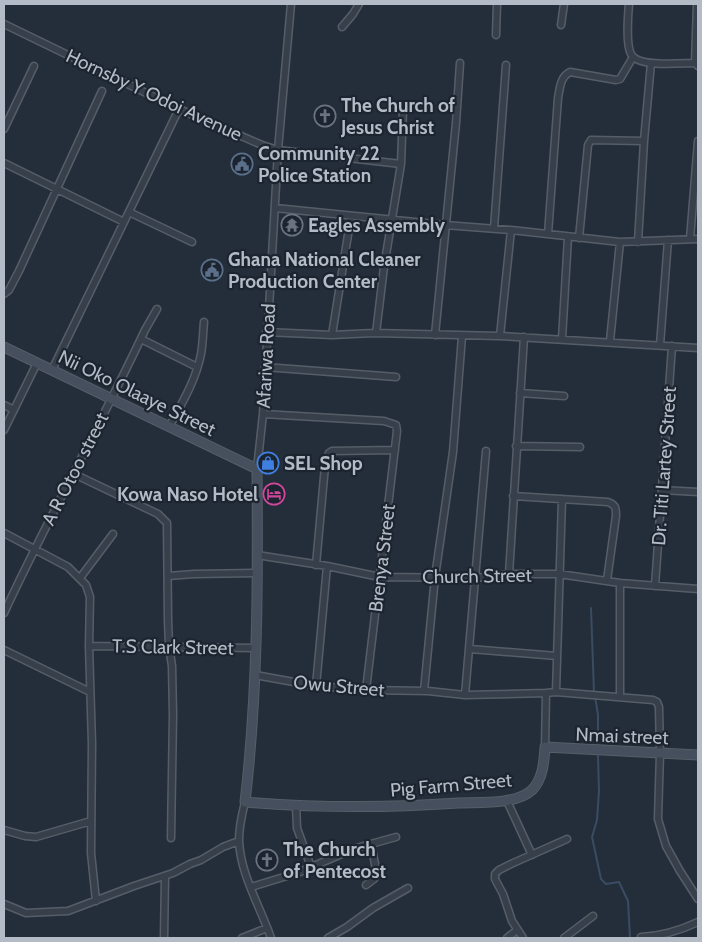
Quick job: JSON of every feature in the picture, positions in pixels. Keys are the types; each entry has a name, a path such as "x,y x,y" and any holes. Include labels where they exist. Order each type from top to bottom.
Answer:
{"street":[{"name":"Afariwa Road","path":"257,469 263,414 264,367 278,150 291,4"},
{"path":"342,27 359,4"},
{"path":"496,35 497,4"},
{"path":"561,25 564,4"},
{"path":"548,234 558,98 562,79 570,72 616,80 620,79 633,57 629,45 629,4"},
{"path":"633,57 651,63 697,65 697,4"},
{"name":"Hornsby Y Odoi Avenue","path":"4,24 180,109 262,145 278,150 401,164"},
{"path":"435,335 460,63"},
{"path":"638,242 651,63"},
{"path":"494,228 506,65"},
{"path":"4,129 34,66"},
{"path":"4,294 9,290 58,189 102,91"},
{"path":"52,370 180,109"},
{"path":"376,333 384,267 401,164 404,110"},
{"path":"579,238 588,145 591,140 644,141"},
{"path":"690,240 697,176 698,141"},
{"path":"4,165 124,222"},
{"path":"275,208 494,228 620,242 698,239"},
{"path":"129,212 192,242"},
{"path":"332,335 351,216"},
{"path":"500,336 511,230"},
{"path":"562,339 568,237"},
{"path":"660,345 668,240"},
{"path":"610,341 620,242"},
{"name":"A R Otoo street","path":"4,613 140,339 157,309"},
{"path":"169,427 187,394 197,367 201,352 204,322"},
{"path":"266,332 332,335 376,333 500,336 610,341 698,348"},
{"path":"462,336 453,452 435,577 424,691 465,695 556,692 620,696 657,702 659,707 660,753 658,819 666,846 698,899"},
{"path":"509,574 524,337"},
{"path":"140,339 197,367"},
{"name":"Dr. Titi Lartey Street","path":"656,586 672,346"},
{"name":"Nii Oko Olaaye Street","path":"4,347 257,469"},
{"path":"4,430 37,363"},
{"path":"264,367 396,377"},
{"path":"520,393 564,396"},
{"path":"4,405 14,410"},
{"name":"Brenya Street","path":"263,414 384,421 396,425 395,450 366,690"},
{"path":"516,446 580,447"},
{"path":"316,565 325,466 330,453 332,451 395,450"},
{"path":"465,695 486,450"},
{"path":"257,469 256,648 252,744 239,841 246,875 271,938"},
{"path":"74,474 158,514 167,523 169,646 173,696 172,838"},
{"path":"662,490 698,492"},
{"path":"513,496 608,502 614,504 616,507 607,580"},
{"path":"556,692 562,499"},
{"path":"4,533 68,567 86,585 90,597 91,853 96,901"},
{"path":"80,578 113,534"},
{"name":"Church Street","path":"257,555 327,566 380,578 476,578 509,574 559,574 620,583 698,589"},
{"path":"316,686 327,566"},
{"path":"168,576 257,573"},
{"path":"620,583 620,696"},
{"name":"T.S Clark Street","path":"89,646 256,648"},
{"path":"470,649 557,656"},
{"path":"4,650 90,692"},
{"name":"Owu Street","path":"255,675 316,686 366,690 424,691"},
{"name":"Pig Farm Street","path":"245,802 338,808 507,801 532,790 544,768 546,693"},
{"name":"Nmai street","path":"545,748 698,755"},
{"path":"507,801 532,855"},
{"path":"296,805 297,828 311,868"},
{"path":"4,830 36,837 91,821"},
{"path":"251,887 311,868 346,852 396,837"},
{"path":"523,938 512,921 503,894 495,879 496,874 499,870 567,839"},
{"path":"4,904 26,913 68,911 165,876 239,841"},
{"path":"366,885 377,874 371,844"},
{"path":"164,938 165,876"},
{"path":"328,938 347,928 373,908 408,888"},
{"path":"564,938 593,916"},
{"path":"641,937 661,936 698,922"},
{"path":"242,938 267,928"},
{"path":"507,938 517,930"}],"waterway":[{"path":"591,608 594,693"},
{"path":"595,696 598,715 598,746"},
{"path":"598,756 599,791 597,820 592,837 601,879 606,884 619,882 628,901 630,938"}],"place":[{"name":"The Church of Jesus Christ","path":"325,116"},
{"name":"Community 22 Police Station","path":"242,164"},
{"name":"Eagles Assembly","path":"292,225"},
{"name":"Ghana National Cleaner Production Center","path":"212,270"},
{"name":"SEL Shop","path":"268,463"},
{"name":"Kowa Naso Hotel","path":"274,494"},
{"name":"The Church of Pentecost","path":"267,860"}]}
